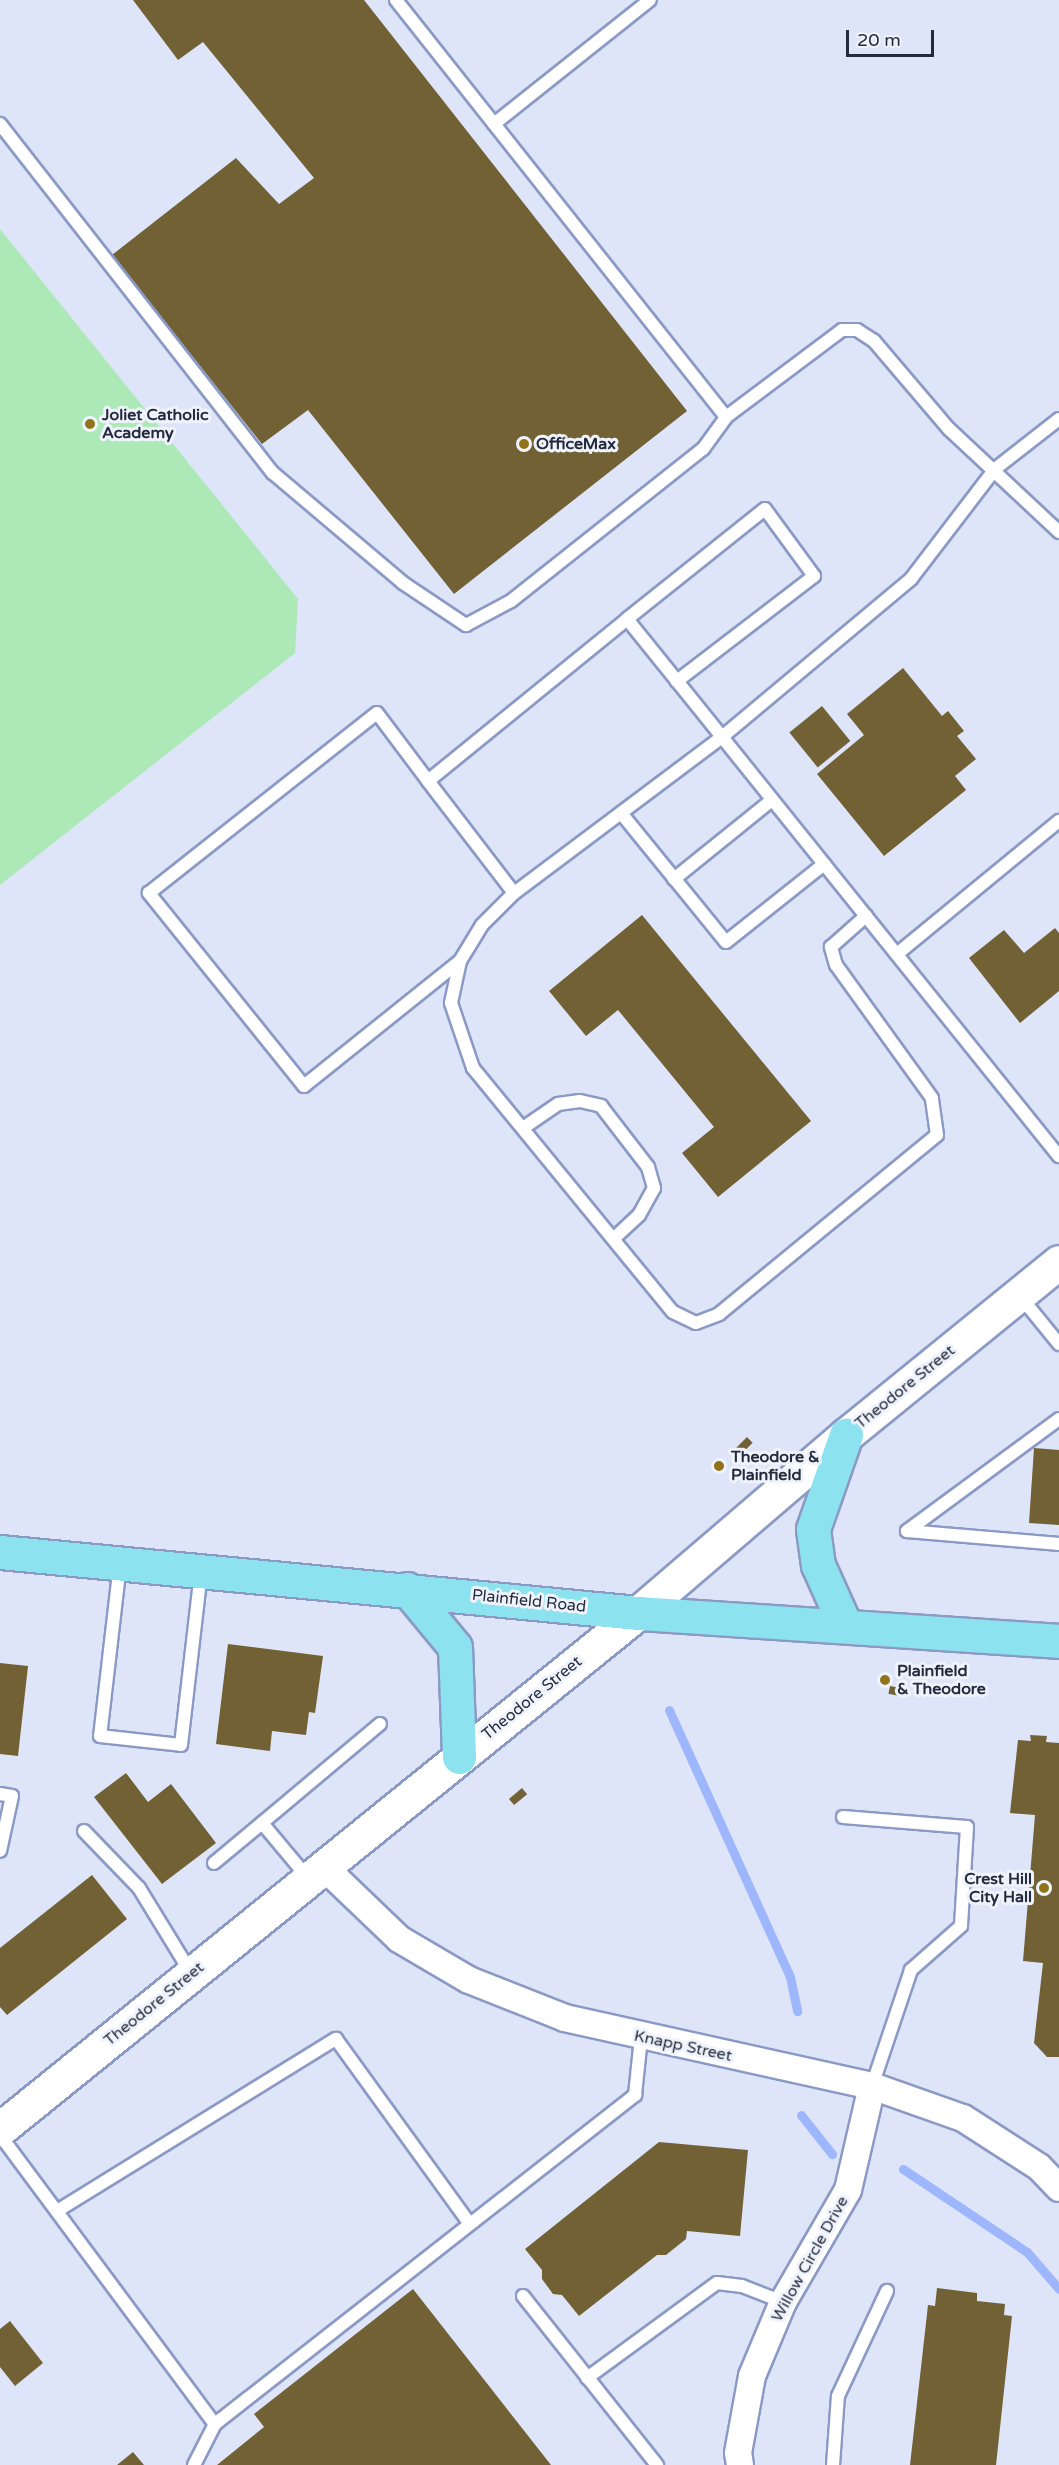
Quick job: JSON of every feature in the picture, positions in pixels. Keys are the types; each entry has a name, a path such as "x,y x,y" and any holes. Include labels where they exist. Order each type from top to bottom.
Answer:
{"main road":[{"name":"Theodore Street","path":"0,2129 638,1613 846,1435 1059,1262"},
{"path":"845,1625 818,1565 813,1529 846,1435"},
{"name":"Plainfield Road","path":"0,1552 407,1589 638,1613 1059,1641"},
{"path":"407,1589 455,1647 459,1757"}],"street":[{"name":"Knapp Street","path":"317,1873 399,1940 469,1980 565,2018 640,2038 872,2085 963,2118 1039,2167 1059,2188"},
{"name":"Willow Circle Drive","path":"740,2465 738,2453 752,2376 783,2302 848,2190 872,2085"}],"lane":[{"path":"396,0 726,417"},
{"path":"494,124 650,0"},
{"path":"0,124 273,473 403,583 466,625 511,601 694,456 726,417 842,330 858,330 874,341 949,429 1059,532"},
{"path":"866,916 831,947 836,965 932,1098 937,1135 719,1314 696,1323 673,1312 473,1068 451,1003 460,961 482,925 514,893 722,737 911,579 995,470 1059,419"},
{"path":"428,781 765,509 814,576 677,681"},
{"path":"627,619 1059,1156"},
{"path":"460,961 304,1086 149,893 376,713 514,893"},
{"path":"674,879 772,800"},
{"path":"621,813 726,942 824,864"},
{"path":"897,954 1059,821"},
{"path":"522,1128 558,1104 580,1101 601,1106 648,1167 654,1188 639,1215 613,1239"},
{"path":"1019,1295 1059,1344"},
{"path":"1059,1419 907,1532 1059,1544"},
{"path":"120,1563 100,1736 181,1745 201,1570"},
{"path":"214,1863 380,1724"},
{"path":"0,1794 12,1796 0,1851"},
{"path":"843,1817 967,1827 961,1926 911,1970 872,2085"},
{"path":"262,1823 317,1873"},
{"path":"84,1831 139,1888 192,1974"},
{"path":"194,2465 215,2424 635,2095 640,2038"},
{"path":"57,2211 336,2039 470,2224"},
{"path":"0,2135 215,2424"},
{"path":"587,2378 717,2283 742,2286 783,2302"},
{"path":"833,2465 838,2396 887,2291"},
{"path":"522,2296 657,2465"}],"green space":[{"name":"Joliet Catholic Academy","path":"0,229 298,599 295,653 0,885"}],"building":[{"path":"133,0 364,0 687,411 454,594 308,410 262,444 112,255 236,158 279,204 314,178 203,42 178,60"},
{"path":"903,668 942,716 948,711 964,731 957,736 976,759 955,776 966,790 884,856 817,774 864,735 847,714"},
{"path":"822,706 850,741 818,767 789,732"},
{"path":"642,915 811,1121 718,1197 682,1153 714,1127 618,1010 586,1036 549,991"},
{"path":"1055,928 1059,933 1059,991 1020,1023 969,958 1004,930 1024,953"},
{"path":"747,1437 753,1443 739,1456 734,1450"},
{"path":"1034,1448 1059,1450 1059,1525 1029,1523"},
{"path":"228,1644 323,1656 315,1713 309,1712 306,1735 272,1731 270,1751 216,1744"},
{"path":"0,1663 28,1666 18,1756 0,1754"},
{"path":"890,1686 906,1689 904,1697 888,1694"},
{"name":"Crest Hill City Hall","path":"1030,1735 1047,1736 1046,1742 1059,1743 1059,2057 1047,2057 1034,2043 1043,1963 1023,1961 1035,1815 1010,1813 1018,1740 1031,1741"},
{"path":"126,1773 148,1802 171,1784 216,1843 162,1884 94,1797"},
{"path":"522,1788 527,1794 514,1805 509,1799"},
{"path":"92,1875 127,1919 7,2015 0,2007 0,1948"},
{"path":"659,2142 748,2150 740,2236 687,2231 686,2239 666,2255 657,2255 579,2316 562,2295 553,2294 542,2279 542,2270 525,2249"},
{"path":"937,2288 977,2293 977,2301 1005,2304 1004,2315 1012,2316 996,2465 910,2465 928,2305 935,2306"},
{"path":"413,2289 551,2465 217,2465 264,2427 254,2414"},
{"path":"10,2321 43,2363 15,2386 0,2367 0,2329"},
{"path":"133,2452 144,2465 117,2465"}],"waterway":[{"path":"669,1710 790,1977 797,2011"},
{"path":"801,2115 832,2154"},
{"path":"903,2169 1027,2252 1059,2289"}],"place":[{"name":"Joliet Catholic Academy","path":"90,424"},
{"name":"OfficeMax","path":"524,444"},
{"name":"Theodore & Plainfield","path":"719,1466"},
{"name":"Plainfield & Theodore","path":"885,1680"},
{"name":"Crest Hill City Hall","path":"1044,1888"}]}
